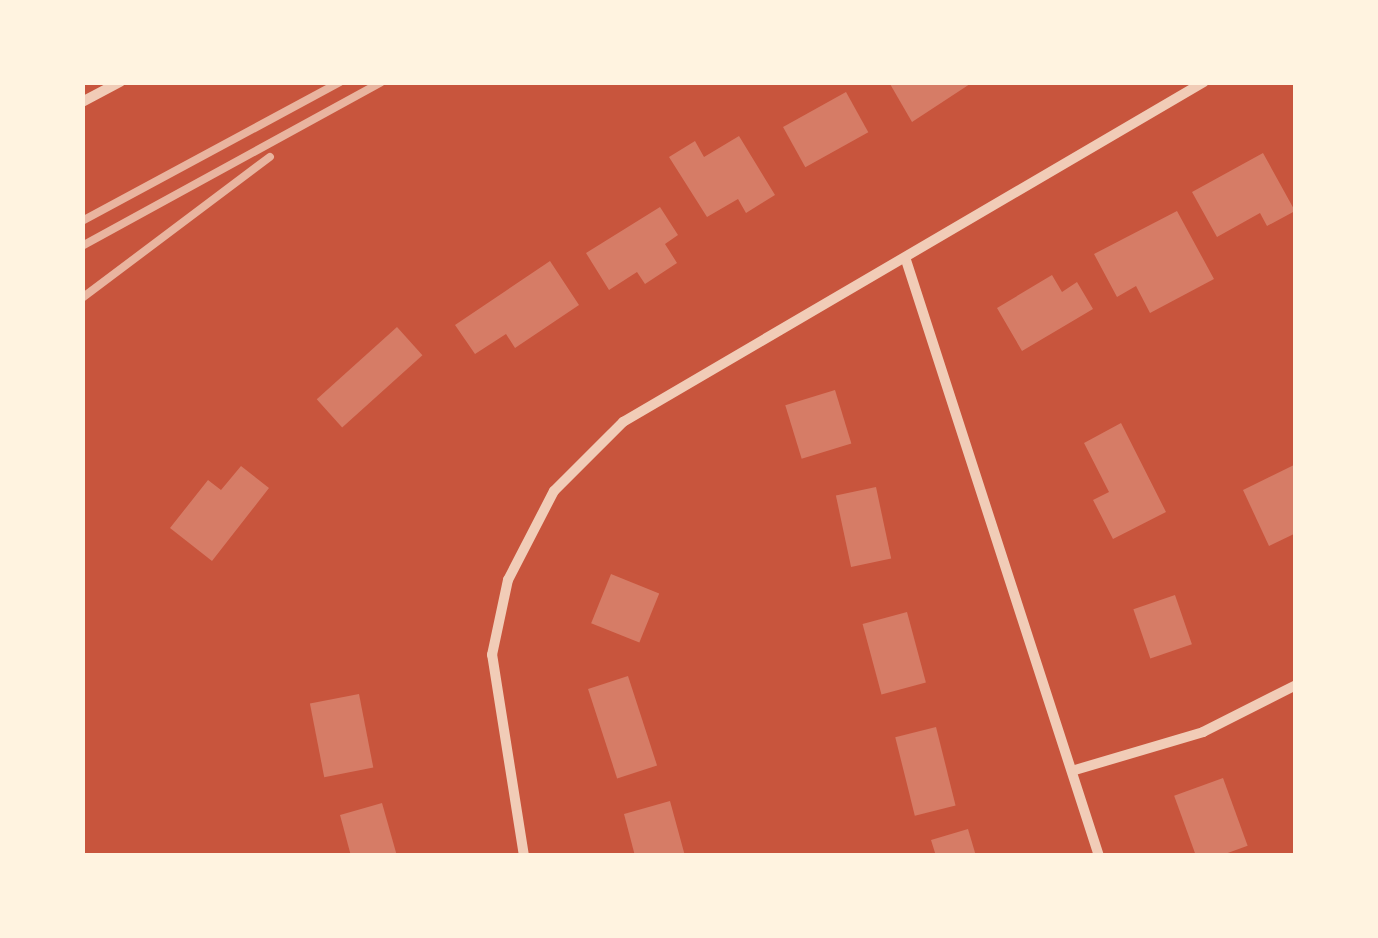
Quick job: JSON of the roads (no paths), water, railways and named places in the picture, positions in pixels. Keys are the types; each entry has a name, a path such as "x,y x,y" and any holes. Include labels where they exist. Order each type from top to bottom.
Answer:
{"street":[{"path":"82,102 120,82"},
{"path":"524,856 492,655 508,580 554,491 623,422 766,333 906,260 1204,82"},
{"path":"906,260 1075,770 1099,856"},
{"path":"1075,770 1203,732 1296,685"}],"railway":[{"path":"82,221 340,82"},
{"path":"82,246 381,82"},
{"path":"82,298 270,157"}]}
